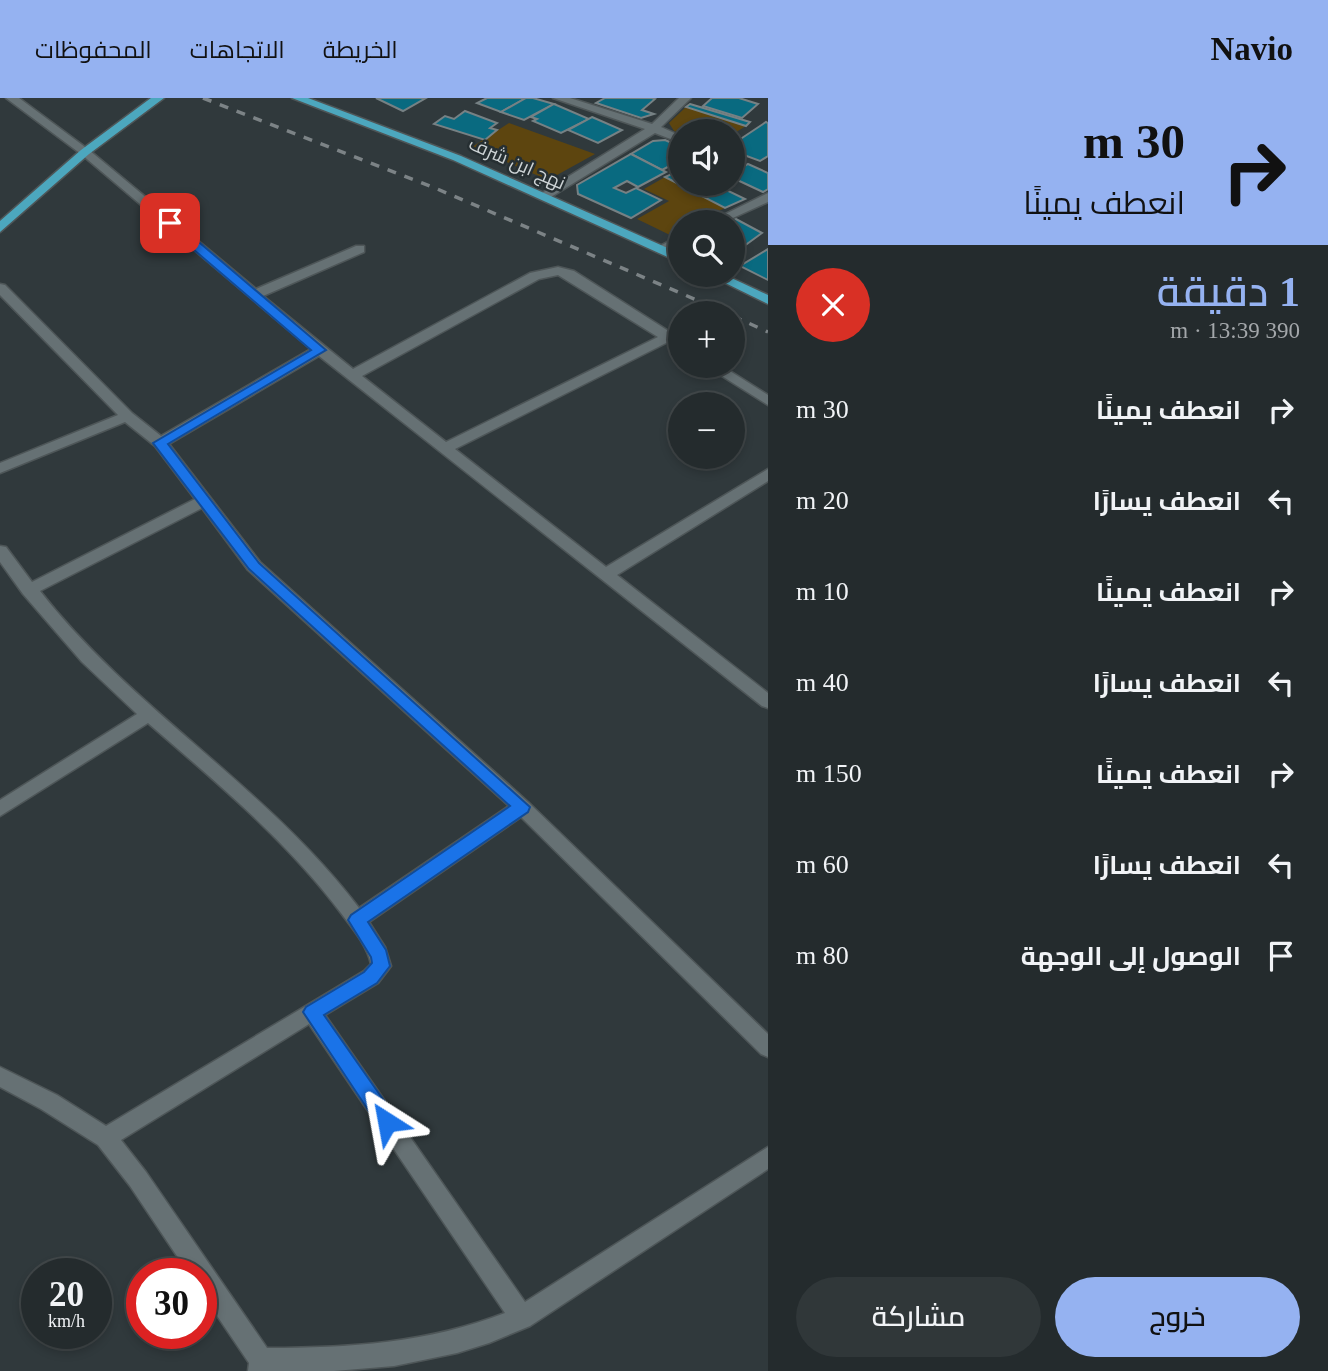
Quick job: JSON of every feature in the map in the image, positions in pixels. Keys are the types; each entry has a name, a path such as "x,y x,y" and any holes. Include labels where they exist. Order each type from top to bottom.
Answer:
{"main road":[{"path":"0,228 85,152 158,98"},
{"name":"نهج ابن شرف","path":"298,98 335,110"},
{"name":"نهج ابن شرف","path":"310,98 546,197 668,252"},
{"path":"740,287 768,300"}],"street":[{"path":"12,98 85,152 320,350 768,702"},
{"path":"559,98 668,134"},
{"path":"546,197 654,128 685,98"},
{"path":"740,210 768,197"},
{"path":"660,249 668,245"},
{"path":"254,295 360,249"},
{"path":"353,375 536,276 558,271 569,274 668,337"},
{"path":"0,288 127,416 160,443 254,566 522,807 768,1048"},
{"path":"445,448 668,337"},
{"path":"160,443 320,350"},
{"path":"732,378 768,401"},
{"path":"0,468 127,416"},
{"path":"605,575 768,474"},
{"path":"29,590 206,500"},
{"path":"2,558 41,607 101,671 240,792 298,847 342,898 380,955 381,966 371,977 106,1138"},
{"path":"0,809 150,714"},
{"path":"357,920 522,807"},
{"path":"312,1012 522,1318"},
{"path":"0,1076 49,1102 106,1138 138,1179 261,1366 415,1353 480,1336 522,1318 768,1157"}],"shaded area":[{"path":"686,107 724,119 673,119"},
{"path":"509,123 595,154 548,180 472,147"},
{"path":"665,177 668,179 668,196 702,196 725,208 668,210 668,234 637,219 669,201 644,189"}],"building":[{"path":"376,98 426,98 403,111"},
{"path":"487,98 526,98 501,112 477,103"},
{"path":"526,98 554,104 524,120 501,112"},
{"path":"605,98 655,99 642,110 654,114 641,118 596,103"},
{"path":"712,98 739,98 758,104 742,118 703,106"},
{"path":"554,104 589,119 561,133 533,121 537,119 531,117"},
{"path":"690,104 740,119 724,119 686,107"},
{"path":"465,111 497,123 490,128 497,130 485,140 434,124 445,116 454,119"},
{"path":"592,117 622,130 598,143 568,130"},
{"path":"768,123 768,156 760,161 745,155 745,136"},
{"path":"653,141 668,141 668,167 662,170 631,154"},
{"path":"631,154 666,172 638,187 627,181 614,188 626,193 636,188 661,200 631,218 578,194 577,185"},
{"path":"748,164 768,173 768,189 763,192 745,184 745,166"},
{"path":"702,196 739,196 745,199 725,208"},
{"path":"745,224 762,233 745,245"},
{"path":"768,249 768,280 745,268 745,263"}],"railway":[{"path":"203,98 435,188 699,301"},
{"path":"745,321 768,332"}],"route":[{"path":"170,223 320,350 160,443 254,566 522,807 357,920 380,955 381,966 371,977 312,1012 387,1122"}]}
